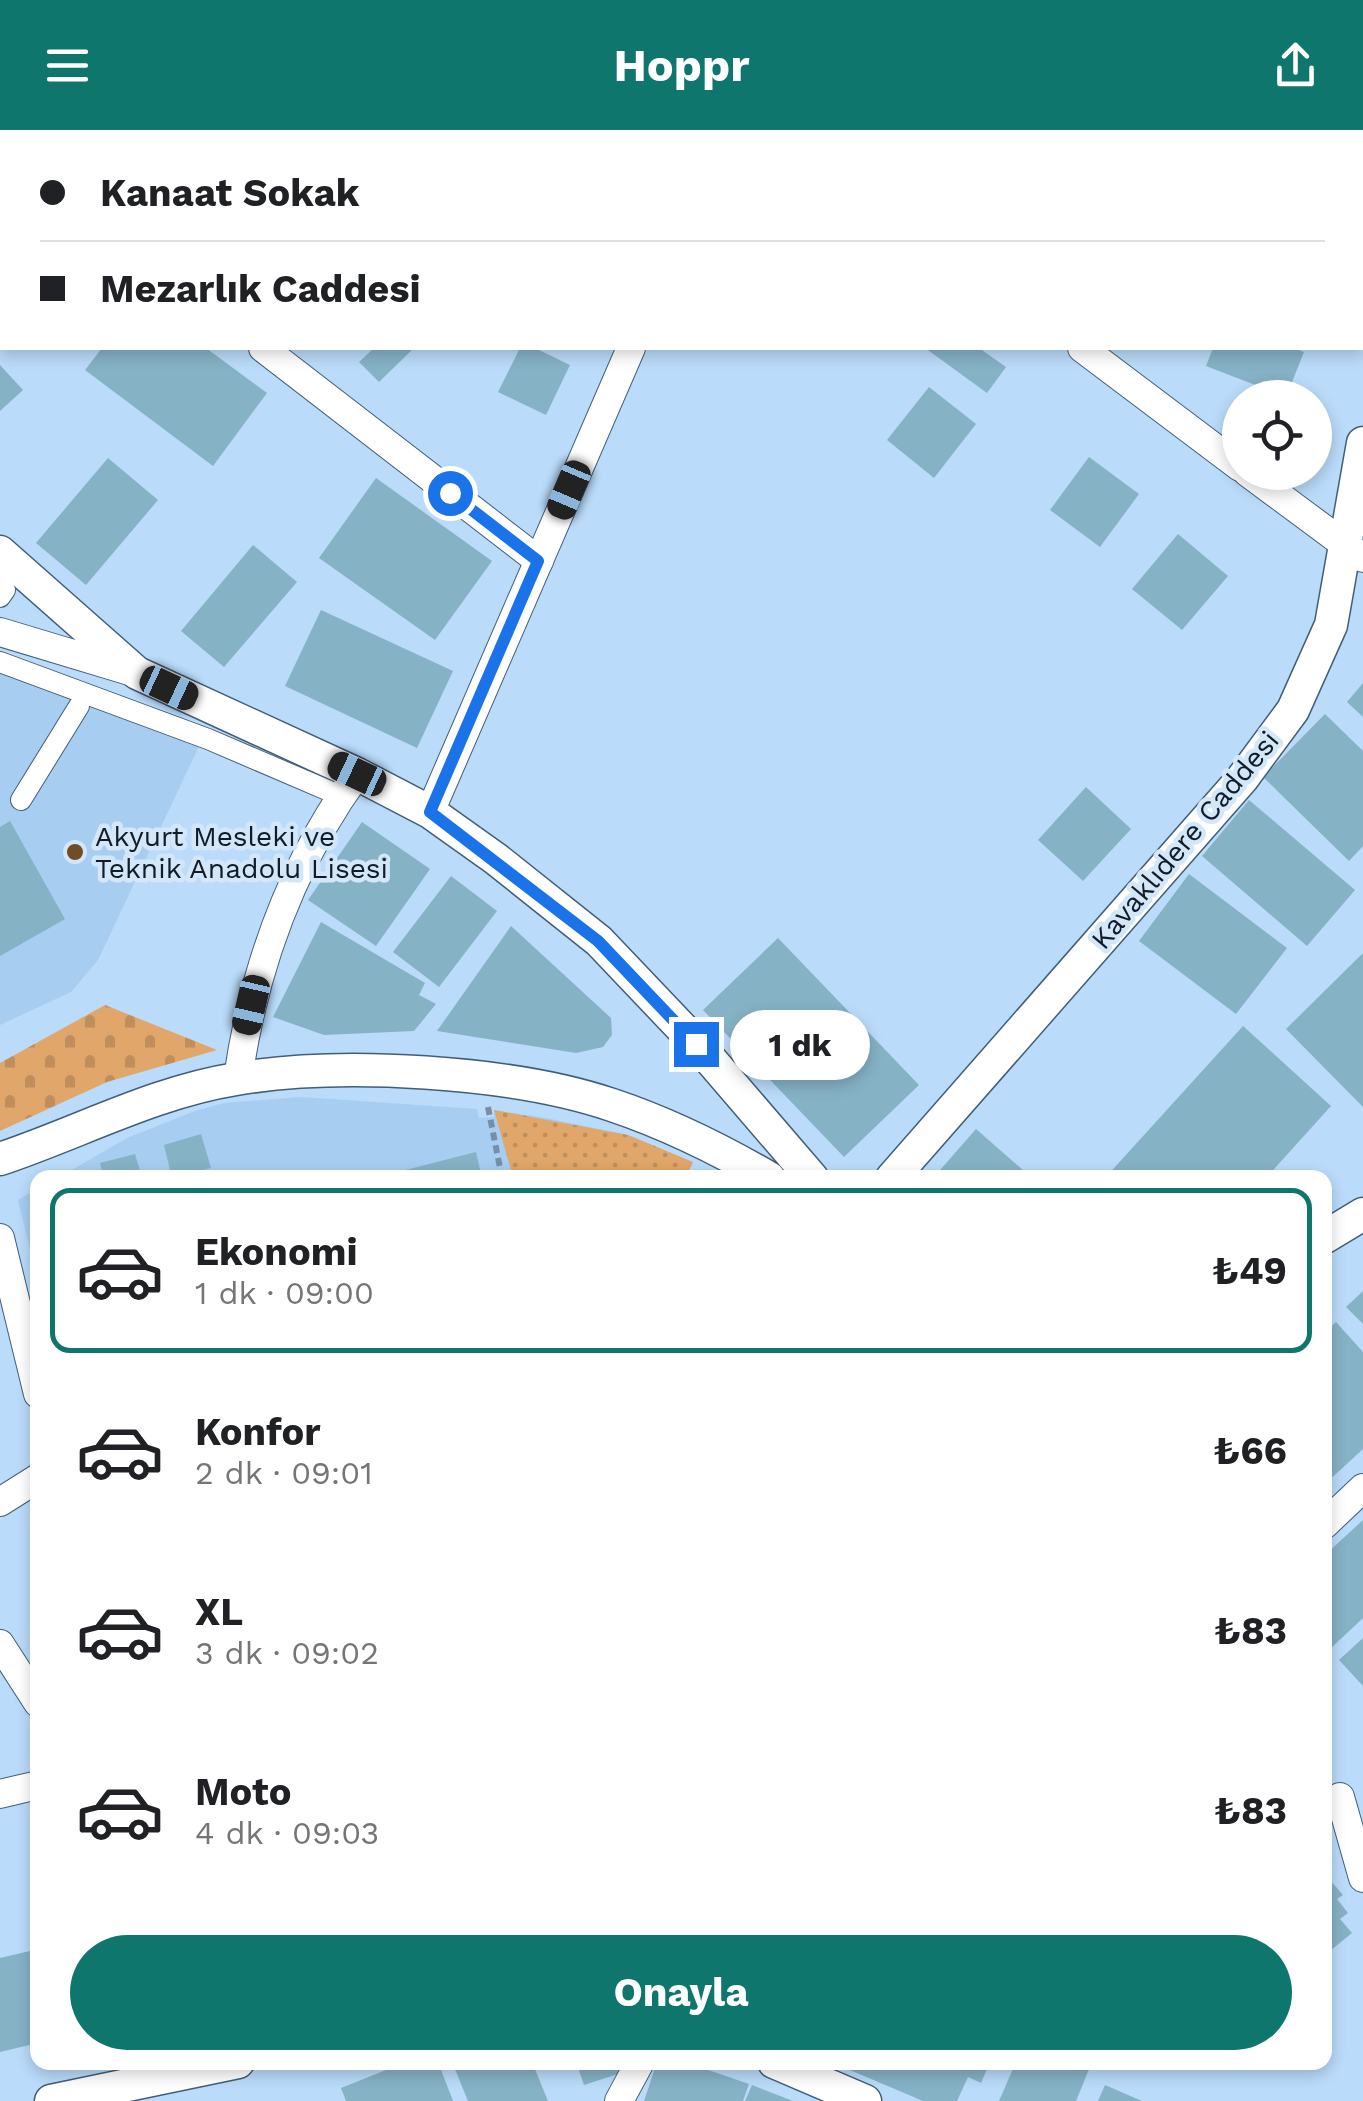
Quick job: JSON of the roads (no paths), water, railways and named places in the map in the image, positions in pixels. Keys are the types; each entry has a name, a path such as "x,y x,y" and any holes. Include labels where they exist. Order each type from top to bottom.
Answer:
{"street":[{"path":"273,350 538,561"},
{"path":"430,812 630,350"},
{"path":"1085,350 1222,453"},
{"name":"Kavaklıdere Caddesi","path":"899,1170 1242,779 1293,710 1331,625 1354,553 1363,443"},
{"path":"1271,490 1354,553"},
{"path":"0,552 138,673"},
{"path":"0,582 4,590 0,597"},
{"path":"0,632 138,673 349,785"},
{"path":"0,662 208,739 430,812 598,941 696,1044 805,1170"},
{"path":"22,800 79,706"},
{"path":"238,1078 249,1013 272,934 308,850 349,785"},
{"path":"0,1160 102,1119 238,1078 334,1072 439,1075 526,1085 610,1104 686,1135 754,1170"},
{"path":"1332,1233 1363,1214"},
{"path":"0,1238 30,1361"},
{"path":"0,1502 30,1483"},
{"path":"1332,1517 1363,1488"},
{"path":"0,1644 30,1691"},
{"path":"1363,1780 1332,1803 1363,1878"},
{"path":"0,1794 30,1787"},
{"path":"51,2101 199,2070"},
{"path":"618,2101 635,2070"},
{"path":"793,2070 865,2101"}],"place":[{"name":"Akyurt Mesleki ve Teknik Anadolu Lisesi","path":"75,852"}]}
